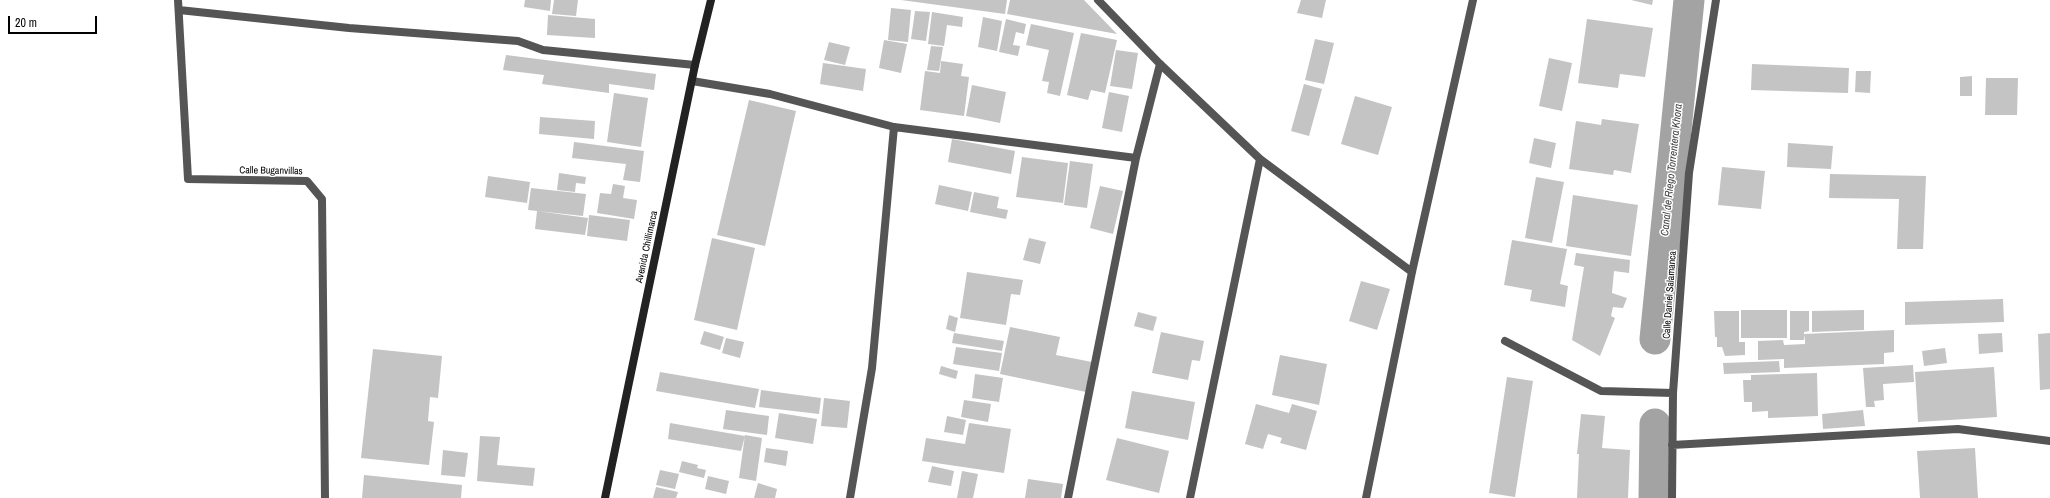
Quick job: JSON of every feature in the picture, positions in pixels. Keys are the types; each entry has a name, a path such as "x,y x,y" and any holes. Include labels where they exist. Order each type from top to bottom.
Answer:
{"main road":[{"name":"Avenida Chillimarca","path":"605,498 695,65 711,0"}],"street":[{"name":"Calle Buganvillas","path":"178,0 188,179 307,181 322,199 325,498"},
{"path":"1098,0 1160,64 1260,159 1412,272"},
{"path":"1366,498 1412,272 1473,0"},
{"name":"Calle Daniel Salamanca","path":"1672,498 1673,393 1689,173 1716,0"},
{"path":"179,10 349,28 518,41 543,50 695,65"},
{"path":"1068,498 1136,158 1160,64"},
{"path":"692,82 770,94 894,127 1136,158"},
{"path":"850,498 872,368 894,127"},
{"path":"1190,498 1260,159"},
{"path":"1505,341 1601,391 1673,393"},
{"path":"1672,445 1958,429 2050,441"}],"building":[{"path":"525,0 551,0 550,11 524,7"},
{"path":"554,0 578,0 576,16 552,14"},
{"path":"901,0 1007,0 1005,14"},
{"path":"1010,0 1084,0 1117,34 1007,14"},
{"path":"1301,0 1326,0 1322,18 1297,13"},
{"path":"1631,0 1653,0 1652,5"},
{"path":"891,8 911,10 908,42 888,40"},
{"path":"915,11 930,12 926,41 911,39"},
{"path":"932,12 963,17 962,27 947,25 944,46 928,44"},
{"path":"548,15 595,19 595,38 547,35"},
{"path":"983,17 1002,21 997,51 978,47"},
{"path":"1006,19 1026,24 1024,34 1016,32 1013,45 1020,46 1018,56 999,52"},
{"path":"1587,19 1653,28 1645,77 1620,74 1618,88 1578,83"},
{"path":"1031,24 1074,33 1060,96 1047,93 1049,82 1042,81 1049,50 1026,45"},
{"path":"1081,33 1117,40 1105,93 1091,90 1088,100 1067,95"},
{"path":"1315,39 1334,43 1324,84 1305,80"},
{"path":"884,40 907,44 901,73 879,68"},
{"path":"829,42 850,47 845,65 824,60"},
{"path":"931,46 943,47 939,71 927,70"},
{"path":"1116,50 1138,53 1132,89 1110,86"},
{"path":"506,55 656,74 654,90 609,84 609,93 542,84 544,75 503,70"},
{"path":"1549,58 1572,63 1562,111 1539,106"},
{"path":"941,61 963,64 961,76 969,77 964,116 920,110 925,71 940,73"},
{"path":"823,63 866,69 863,91 820,84"},
{"path":"1752,64 1849,68 1848,93 1751,90"},
{"path":"1856,71 1871,71 1870,93 1855,92"},
{"path":"1972,76 1972,96 1960,96 1960,77"},
{"path":"1986,78 2018,78 2017,115 1985,115"},
{"path":"1304,84 1322,89 1309,136 1291,131"},
{"path":"972,85 1006,92 1000,123 966,116"},
{"path":"1109,92 1129,96 1122,132 1102,128"},
{"path":"614,93 648,98 641,147 607,142"},
{"path":"1355,96 1392,107 1378,155 1341,144"},
{"path":"749,100 796,111 765,246 717,235"},
{"path":"540,117 595,121 594,139 539,134"},
{"path":"1602,119 1639,124 1631,173 1614,170 1613,175 1569,169 1576,121 1601,125"},
{"path":"1534,138 1556,143 1551,168 1529,163"},
{"path":"952,139 1015,151 1011,174 948,162"},
{"path":"574,142 644,151 640,182 623,180 626,164 572,158"},
{"path":"1788,143 1833,146 1831,169 1787,167"},
{"path":"1022,157 1068,163 1063,203 1016,197"},
{"path":"1070,161 1093,164 1087,208 1064,205"},
{"path":"1722,167 1765,171 1761,209 1718,205"},
{"path":"559,173 586,177 585,184 576,183 575,192 557,190"},
{"path":"1830,174 1926,176 1923,249 1897,249 1899,199 1829,198"},
{"path":"488,176 530,182 527,203 485,197"},
{"path":"1536,177 1564,182 1552,243 1525,238"},
{"path":"613,184 625,186 623,198 637,200 634,219 597,213 600,193 611,194"},
{"path":"939,185 972,192 968,211 935,204"},
{"path":"1100,186 1123,191 1113,234 1090,228"},
{"path":"531,188 586,194 583,216 528,210"},
{"path":"974,192 999,197 997,208 1008,210 1006,219 970,212"},
{"path":"1573,195 1638,205 1631,256 1566,246"},
{"path":"537,211 588,218 585,235 535,229"},
{"path":"589,215 630,220 627,241 587,236"},
{"path":"712,238 755,248 737,330 694,320"},
{"path":"1029,238 1046,242 1040,264 1023,260"},
{"path":"1512,240 1567,249 1560,284 1568,286 1565,307 1530,301 1532,290 1504,285"},
{"path":"1576,253 1630,260 1629,273 1614,271 1612,293 1627,298 1623,308 1613,307 1611,316 1615,318 1600,356 1572,340 1584,267 1574,265"},
{"path":"967,272 1023,280 1020,295 1011,294 1006,325 960,318"},
{"path":"1361,281 1390,289 1377,330 1349,321"},
{"path":"2003,299 2004,322 1905,325 1905,302"},
{"path":"1741,310 1787,310 1787,338 1741,338"},
{"path":"1864,310 1864,330 1812,332 1812,311"},
{"path":"1714,311 1739,311 1739,342 1745,342 1745,355 1725,356 1722,347 1717,347"},
{"path":"1790,311 1809,311 1809,331 1804,332 1804,334 1894,330 1894,352 1884,353 1884,364 1784,368 1784,359 1758,360 1758,341 1783,340 1784,345 1805,344 1805,335 1804,340 1790,340"},
{"path":"1138,312 1157,317 1153,331 1134,326"},
{"path":"949,315 958,318 955,332 946,329"},
{"path":"1010,327 1060,337 1056,355 1092,362 1086,392 1000,374"},
{"path":"704,331 724,337 720,350 700,344"},
{"path":"1161,332 1204,341 1200,361 1192,360 1188,380 1152,373"},
{"path":"954,333 1004,341 1002,351 952,343"},
{"path":"2002,333 2003,352 1979,354 1978,334"},
{"path":"2050,333 2050,389 2040,390 2038,334"},
{"path":"726,338 744,342 740,358 722,353"},
{"path":"956,347 1002,353 999,371 953,364"},
{"path":"1945,348 1947,363 1924,366 1922,351"},
{"path":"373,349 442,356 438,398 430,397 428,421 434,422 429,465 361,458"},
{"path":"1280,355 1327,364 1319,405 1272,395"},
{"path":"1779,361 1780,372 1724,374 1723,363"},
{"path":"1913,365 1914,382 1883,384 1884,400 1874,401 1875,407 1866,407 1863,368"},
{"path":"941,366 958,371 956,379 939,374"},
{"path":"1994,367 1997,417 1918,422 1915,372"},
{"path":"660,372 759,389 755,408 656,391"},
{"path":"1817,373 1818,416 1768,418 1768,411 1752,412 1752,402 1744,402 1743,380 1751,380 1751,375"},
{"path":"975,374 1003,378 999,402 972,398"},
{"path":"1507,377 1533,381 1515,497 1489,493"},
{"path":"761,390 821,398 819,414 759,407"},
{"path":"1132,391 1195,402 1188,440 1125,428"},
{"path":"824,398 850,401 847,428 821,426"},
{"path":"964,400 991,404 988,422 961,417"},
{"path":"1256,404 1289,413 1292,404 1317,411 1306,450 1280,443 1282,438 1268,434 1263,449 1245,444"},
{"path":"726,410 769,416 767,435 723,429"},
{"path":"1863,410 1865,426 1823,429 1822,414"},
{"path":"779,413 817,419 813,444 775,438"},
{"path":"1581,414 1605,416 1602,448 1630,450 1628,498 1577,498 1579,454 1577,454"},
{"path":"947,416 966,420 963,435 944,432"},
{"path":"670,423 745,436 741,451 668,439"},
{"path":"969,423 1011,429 1004,473 922,461 926,438 965,444"},
{"path":"745,435 762,438 756,481 739,478"},
{"path":"480,436 500,437 497,465 535,468 533,486 477,481"},
{"path":"1117,438 1169,451 1159,493 1106,480"},
{"path":"766,448 788,451 786,466 764,462"},
{"path":"1975,448 1978,498 1920,498 1917,451"},
{"path":"443,450 468,453 465,477 441,475"},
{"path":"682,461 698,465 697,468 706,470 704,478 679,472"},
{"path":"932,466 954,471 951,486 928,482"},
{"path":"660,470 679,474 675,489 656,485"},
{"path":"962,471 978,474 973,498 957,498"},
{"path":"364,475 462,485 461,498 362,498"},
{"path":"708,476 729,481 726,494 705,489"},
{"path":"1028,479 1063,484 1061,498 1025,498"},
{"path":"758,483 777,489 775,498 754,498"},
{"path":"656,487 678,492 676,498 653,498"}],"waterway":[{"name":"Canal de Riego Torrentera Khora","path":"1655,339 1689,0"},
{"name":"Canal de Riego Torrentera Khora","path":"1654,498 1655,424"}]}
